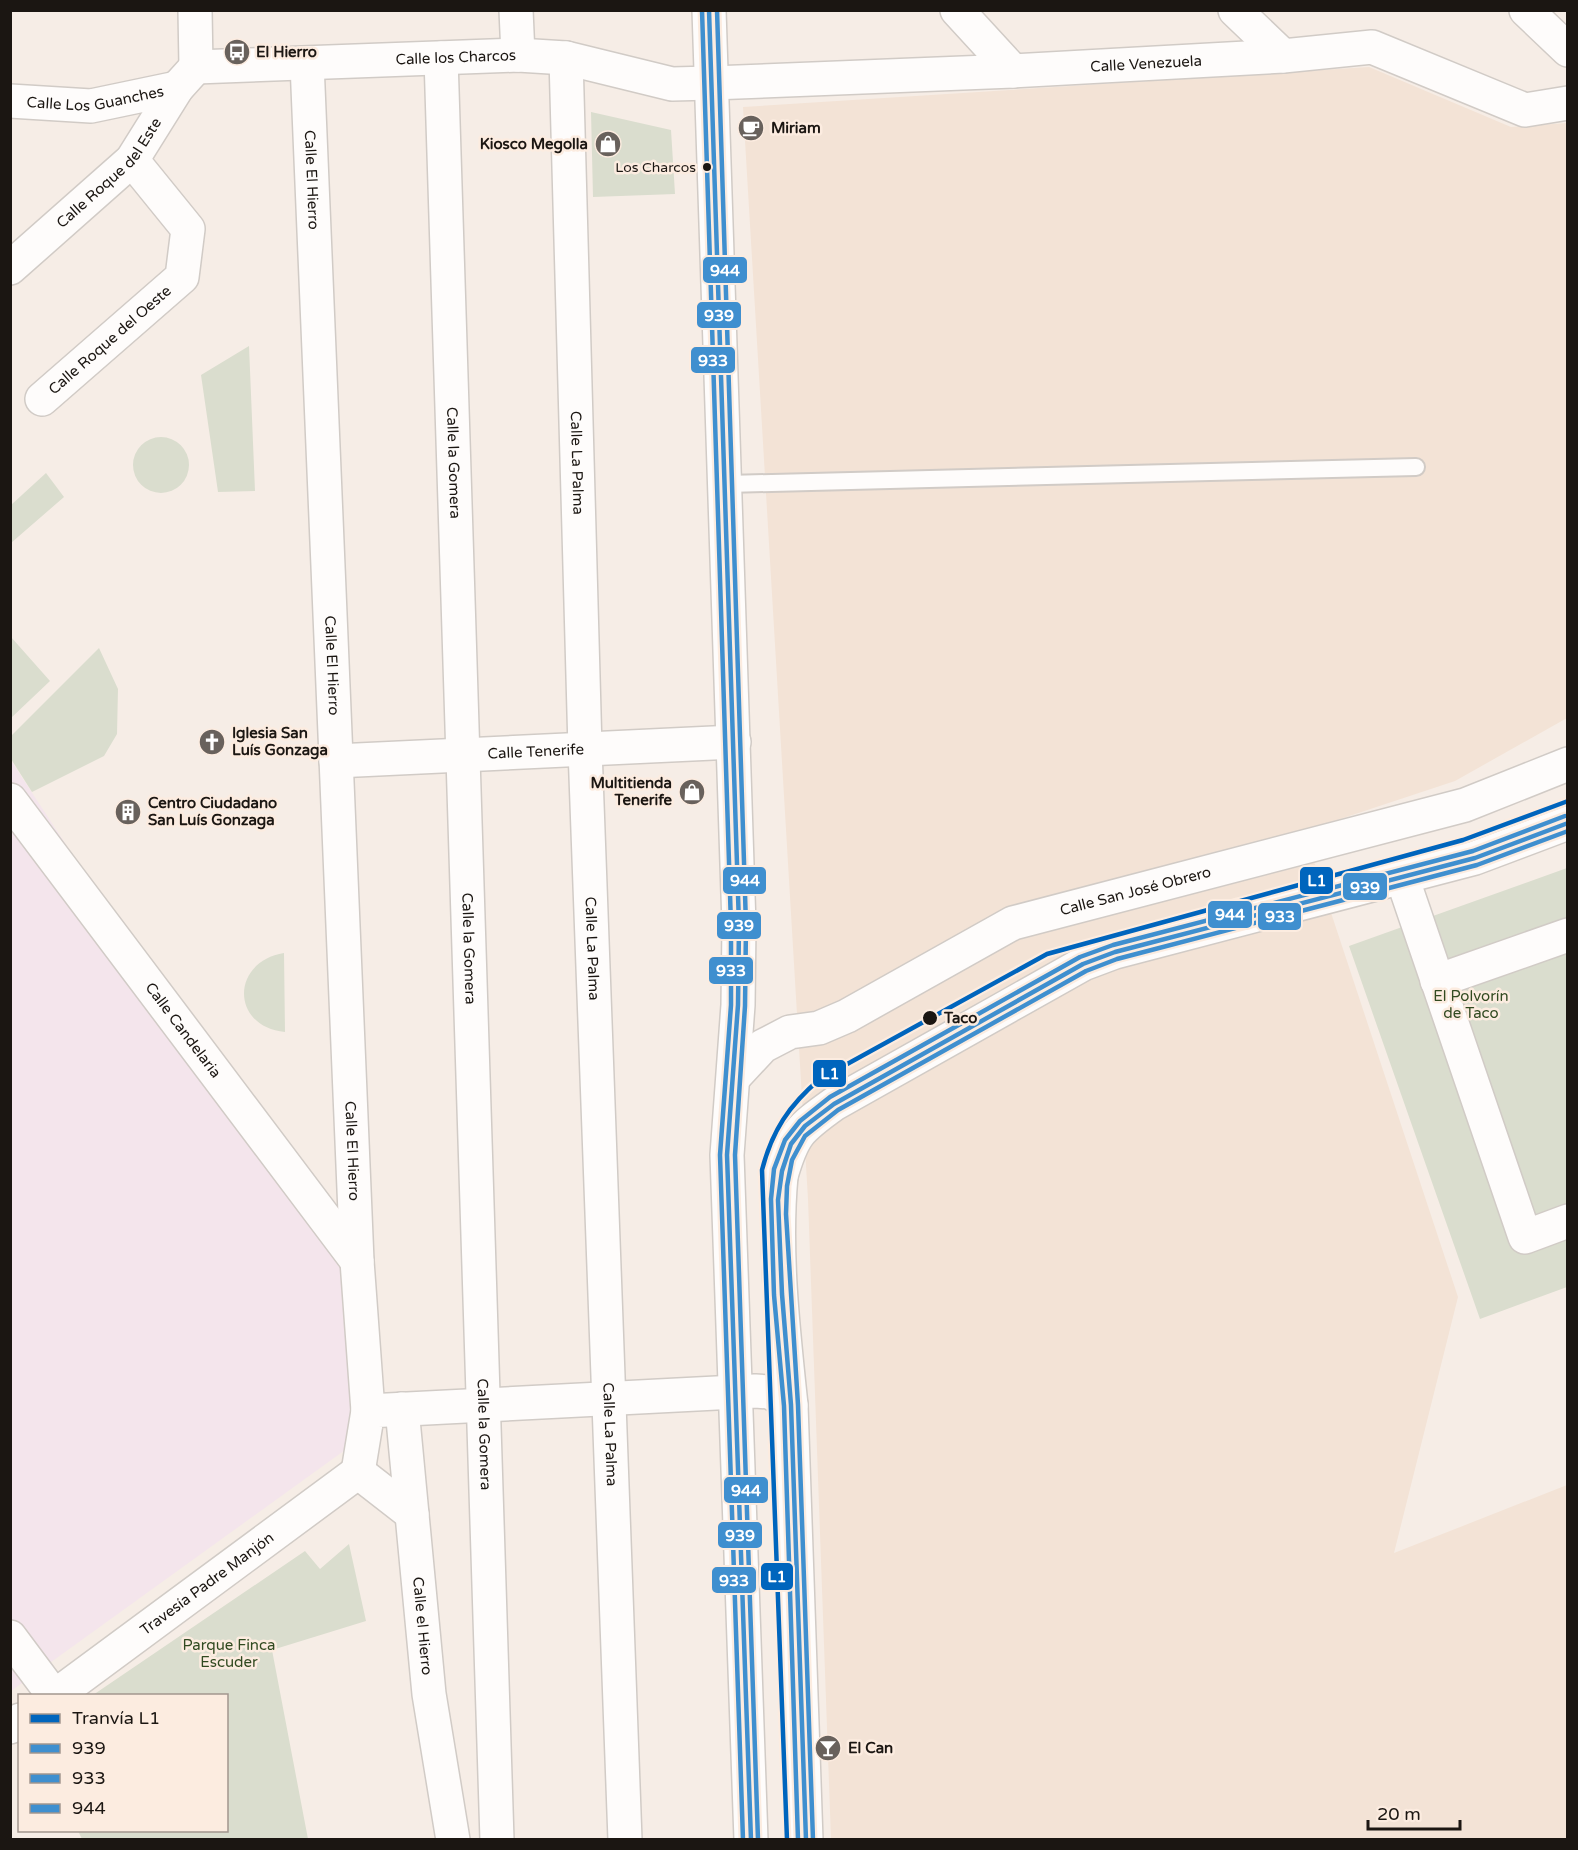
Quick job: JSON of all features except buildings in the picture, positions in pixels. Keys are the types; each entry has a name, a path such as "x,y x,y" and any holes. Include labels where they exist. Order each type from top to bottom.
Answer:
{"street":[{"path":"516,10 518,55"},
{"path":"709,10 739,925 735,1076 727,1155 751,1839"},
{"path":"957,10 1013,71"},
{"path":"1235,10 1283,56"},
{"path":"1526,10 1568,50"},
{"path":"187,77 195,11"},
{"name":"Calle Venezuela","path":"712,83 1013,71 1283,56 1372,47 1525,110 1568,103"},
{"name":"Calle los Charcos","path":"187,77 307,63 518,55 566,58 672,84 712,83"},
{"name":"Calle la Gomera","path":"441,58 484,1405 494,1838"},
{"name":"Calle La Palma","path":"566,58 585,749 625,1839"},
{"name":"Calle El Hierro","path":"307,63 357,1262 368,1411 358,1472"},
{"name":"Calle Los Guanches","path":"10,101 91,106 120,101 187,77"},
{"name":"Calle Roque del Este","path":"10,268 137,152 187,77"},
{"name":"Calle Roque del Oeste","path":"42,399 182,277 188,229 137,152 120,101"},
{"name":"Calle Tenerife","path":"336,761 734,742"},
{"name":"Calle San José Obrero","path":"735,1076 763,1046 790,1032 819,1028 847,1016 1012,923 1465,805 1568,764"},
{"name":"Calle Candelaria","path":"10,800 357,1262"},
{"path":"806,1839 791,1405 783,1334 778,1201 781,1176 790,1146 800,1129 834,1104 1083,964 1115,952 1475,858 1568,823"},
{"path":"1402,877 1525,1237 1568,1221"},
{"path":"1437,981 1568,935"},
{"path":"368,1411 735,1392 770,1392 791,1405"},
{"name":"Calle el Hierro","path":"402,1409 429,1694 456,1835"},
{"path":"358,1472 412,1514"},
{"name":"Travesía Padre Manjón","path":"55,1694 358,1472"},
{"path":"10,1637 53,1694"}],"lane":[{"path":"726,484 1416,467"}],"shaded area":[{"path":"1369,67 1511,127 1567,123 1567,718 1455,781 1304,831 1458,1297 1394,1553 1567,1485 1567,1839 831,1839 808,1199 743,107"},
{"path":"10,759 341,1266 370,1432 11,1691"}],"green space":[{"path":"591,112 671,130 675,194 593,197"},
{"path":"249,346 255,491 218,492 201,375"},
{"path":"161,437 172,439 181,445 187,454 189,465 187,476 181,485 172,491 161,493 150,491 141,485 135,476 133,465 135,454 141,445 150,439"},
{"path":"46,473 64,497 11,543 11,505"},
{"path":"11,637 50,681 11,718"},
{"path":"99,648 118,689 117,734 104,756 32,792 11,759 11,736"},
{"name":"El Polvorín de Taco","path":"1567,868 1567,1287 1480,1319 1349,946"},
{"path":"284,953 285,1032 267,1028 254,1019 247,1007 244,994 246,981 254,968 266,959"},
{"name":"Parque Finca Escuder","path":"349,1544 366,1621 272,1650 308,1839 82,1839 78,1832 228,1832 228,1694 94,1694 305,1551 320,1569"}],"tram line":[{"name":"L1","path":"787,1840 762,1170 771,1143 791,1109 820,1079 1047,954 1463,840 1568,801"}],"transit line":[{"name":"933","path":"702,10 731,925 731,1005 720,1155 743,1840"},
{"name":"939","path":"709,10 739,925 738,1005 727,1155 751,1840"},
{"name":"944","path":"717,10 746,925 745,1006 735,1155 758,1840"},
{"name":"944","path":"798,1840 784,1406 774,1295 771,1199 774,1169 785,1140 800,1121 830,1097 1080,957 1113,945 1473,851 1565,816"},
{"name":"939","path":"806,1840 791,1405 782,1294 778,1200 782,1171 791,1144 805,1126 834,1104 1083,964 1115,952 1475,858 1568,823"},
{"name":"933","path":"813,1840 798,1405 786,1214 787,1186 792,1160 805,1136 838,1110 1086,971 1117,959 1477,865 1568,831"}],"place":[{"name":"El Hierro","path":"237,52"},
{"name":"Miriam","path":"751,128"},
{"name":"Kiosco Megolla","path":"608,144"},
{"name":"Los Charcos","path":"707,167"},
{"name":"Iglesia San Luís Gonzaga","path":"212,742"},
{"name":"Multitienda Tenerife","path":"692,792"},
{"name":"Centro Ciudadano San Luís Gonzaga","path":"128,812"},
{"name":"Taco","path":"930,1018"},
{"name":"El Can","path":"828,1748"}]}
